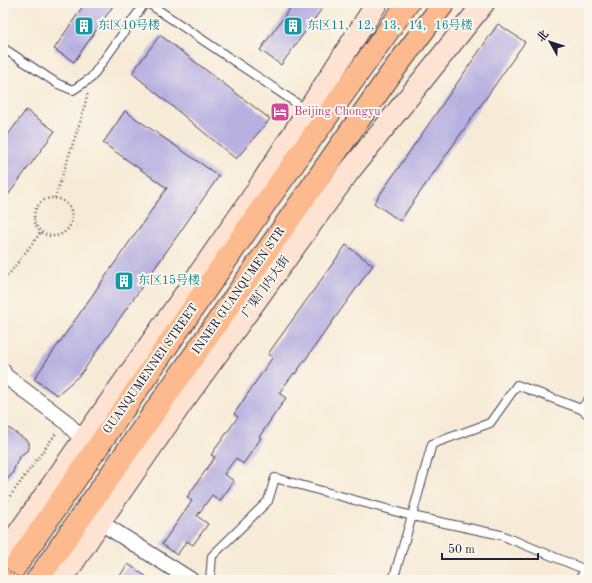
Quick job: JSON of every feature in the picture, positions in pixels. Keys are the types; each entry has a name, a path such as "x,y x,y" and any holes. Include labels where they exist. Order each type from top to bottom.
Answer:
{"main road":[{"name":"GUANQUMENNEI STREET","path":"6,580 264,205 408,3"},
{"name":"INNER GUANQUMEN STR","path":"37,580 376,95 444,3"}],"street":[{"path":"3,555 251,199 377,3"},
{"name":"广渠门内大街","path":"62,580 180,406 348,173 484,3"},
{"path":"3,371 4,375 65,421 83,440"},
{"path":"100,522 191,580"}],"lane":[{"path":"3,48 58,84 73,90 91,78 147,3 308,111"},
{"path":"393,580 432,444 490,423 517,385 581,409 589,415"},
{"path":"581,409 589,399"},
{"path":"210,580 212,556 268,501 275,478 412,516 501,535 587,569 578,580"}],"path":[{"path":"55,198 82,116 91,78"},
{"path":"49,198 62,200 71,209 73,215 69,228 65,233 53,237 46,236 41,232 34,222 35,210 49,198"},
{"path":"3,282 41,232"},
{"path":"3,506 65,421"},
{"path":"3,567 22,580"}],"building":[{"name":"东区10号楼","path":"85,3 115,3 74,62 54,49"},
{"name":"东区11，12，13，14，16号楼","path":"294,3 326,3 281,65 260,50"},
{"path":"498,24 525,42 400,221 374,203"},
{"path":"160,35 270,119 236,159 132,73"},
{"path":"26,110 55,131 3,202 3,142"},
{"name":"东区15号楼","path":"125,111 219,176 81,374 57,395 34,379 167,188 103,143"},
{"path":"346,245 373,265 295,374 294,373 279,393 286,398 259,437 261,438 243,464 236,458 224,474 234,481 220,501 212,495 197,516 208,524 193,545 187,541 177,555 162,544 192,501 187,497 215,457 211,455 238,417 234,414 272,358 268,354"},
{"path":"7,427 29,442 29,449 19,457 12,474 3,484 3,432"},
{"path":"128,564 151,580 117,580"}],"place":[{"name":"东区10号楼","path":"84,26"},
{"name":"东区11，12，13，14，16号楼","path":"293,26"},
{"name":"Beijing Chongyu","path":"280,112"},
{"name":"东区15号楼","path":"124,281"}]}
